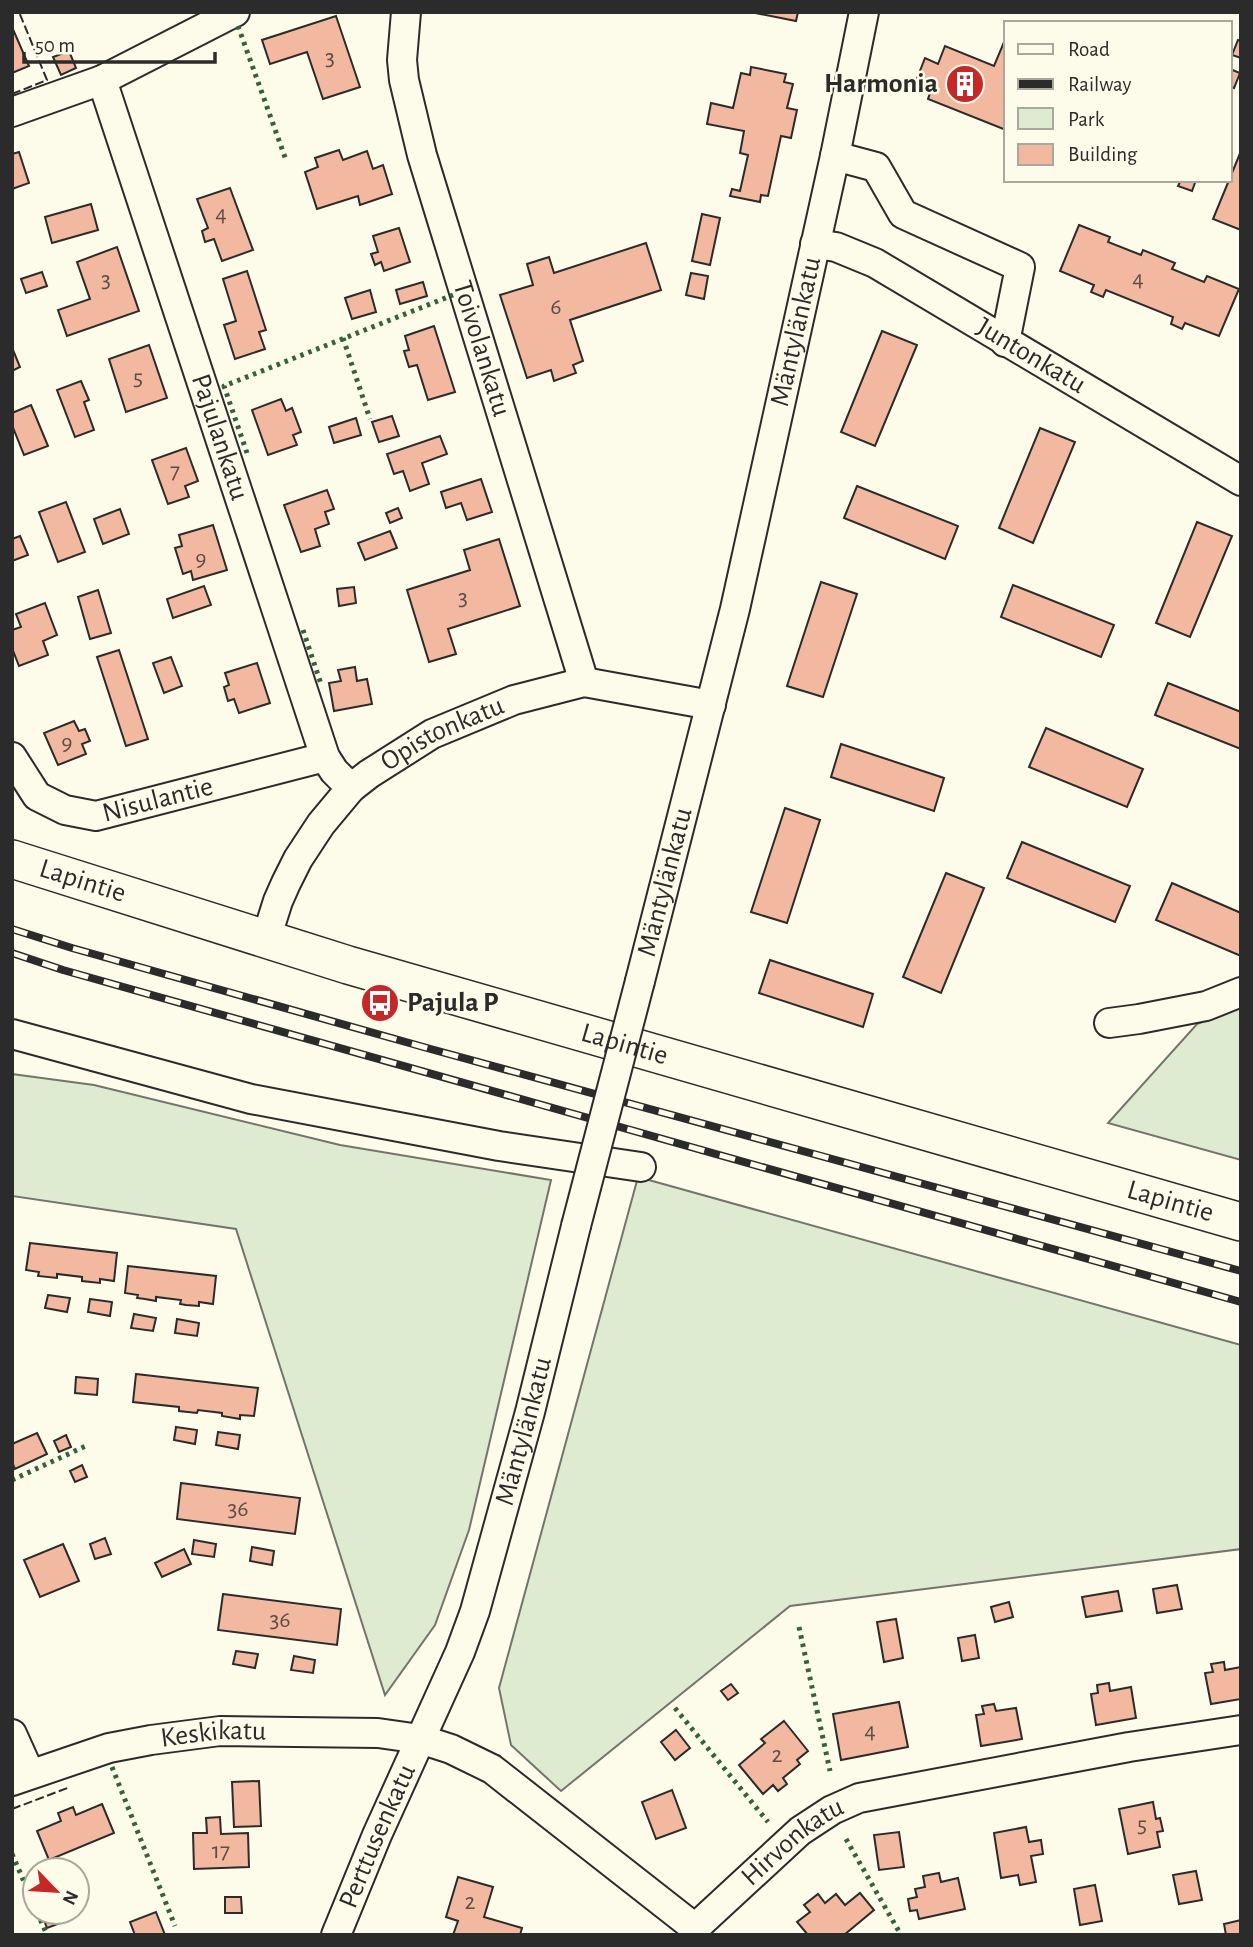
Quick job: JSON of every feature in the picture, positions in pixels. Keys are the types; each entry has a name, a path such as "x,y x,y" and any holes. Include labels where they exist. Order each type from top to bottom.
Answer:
{"main road":[{"name":"Lapintie","path":"12,859 402,981 1241,1222"}],"street":[{"path":"12,112 102,80 235,12"},
{"name":"Toivolankatu","path":"406,12 402,60 404,80 422,155 584,682"},
{"name":"Mäntylänkatu","path":"420,1739 460,1652 475,1611 530,1412 738,595 864,12"},
{"name":"Pajulankatu","path":"102,80 326,757 334,771 351,788"},
{"path":"835,156 876,167 903,215 1020,267 1005,342"},
{"name":"Juntonkatu","path":"815,244 836,247 875,264 1241,481"},
{"name":"Opistonkatu","path":"265,939 278,901 298,859 321,824 351,788 432,734 514,700 584,682 711,705"},
{"name":"Nisulantie","path":"12,757 37,796 65,810 96,816 326,757"},
{"path":"1109,1023 1206,1006 1241,992"},
{"path":"12,1034 251,1099 499,1146 641,1167"},
{"name":"Hirvonkatu","path":"420,1739 451,1749 492,1769 700,1931 800,1831 832,1810 859,1798 1129,1747 1241,1730"},
{"name":"Keskikatu","path":"21,1778 109,1748 220,1731 378,1733 420,1739"},
{"path":"12,1734 21,1778"},
{"name":"Perttusenkatu","path":"337,1935 377,1835 420,1739"}],"green space":[{"path":"1241,1006 1241,1160 1108,1123 1197,1024"},
{"path":"12,1074 94,1085 340,1145 551,1180 469,1530 435,1625 385,1695 236,1229 12,1196"},
{"path":"638,1177 1241,1345 1241,1549 790,1606 561,1791 511,1745 499,1688"}],"building":[{"path":"750,12 798,12 796,21"},
{"path":"336,16 360,87 323,99 307,52 270,64 262,40"},
{"path":"12,27 29,66 12,73"},
{"path":"1238,40 1241,41 1241,58 1232,55"},
{"name":"Harmonia","path":"1004,42 1004,129 928,99 932,87 916,81 925,58 938,64 945,46 994,66"},
{"path":"69,51 76,68 61,75 53,57"},
{"path":"751,67 786,74 784,82 793,84 787,108 797,110 791,138 781,136 768,196 761,195 760,202 730,196 732,189 740,191 748,155 740,153 744,131 707,124 711,103 733,108 741,73 750,75"},
{"path":"1232,70 1240,73 1234,88 1232,87"},
{"path":"339,150 343,160 367,151 373,169 383,165 392,194 360,205 358,196 317,209 305,172 318,167 315,158"},
{"path":"1241,151 1241,230 1213,219 1228,182 1232,182 1232,173"},
{"path":"19,152 29,183 12,189 12,154"},
{"path":"1180,182 1195,182 1192,191 1178,186"},
{"path":"230,188 253,250 222,261 214,239 205,242 202,231 208,228 197,199"},
{"path":"91,204 98,230 52,243 45,217"},
{"path":"702,214 720,218 710,265 692,261"},
{"path":"1079,225 1110,237 1108,242 1141,255 1143,250 1175,263 1172,269 1204,282 1207,276 1239,289 1219,336 1185,323 1182,329 1171,324 1173,317 1106,290 1103,297 1091,292 1094,285 1060,271"},
{"path":"399,228 410,262 384,271 381,262 375,265 371,254 378,252 373,236"},
{"path":"646,243 661,290 570,320 583,361 573,365 576,373 554,381 551,370 527,378 500,295 533,285 527,264 549,257 554,273"},
{"path":"117,247 139,311 67,336 58,310 90,299 77,262"},
{"path":"247,271 266,330 259,332 265,349 235,359 224,325 236,321 223,279"},
{"path":"42,272 47,286 26,293 21,279"},
{"path":"691,273 708,276 704,299 686,295"},
{"path":"423,282 427,296 400,304 396,290"},
{"path":"370,290 376,312 352,319 345,298"},
{"path":"434,326 455,392 428,400 417,365 409,367 404,351 409,350 405,336"},
{"path":"882,331 917,345 875,446 841,432"},
{"path":"149,345 167,398 126,412 109,359"},
{"path":"12,351 20,367 12,371"},
{"path":"81,381 89,400 84,402 94,430 75,437 57,390"},
{"path":"281,399 286,411 292,408 301,432 293,435 297,445 268,455 252,410"},
{"path":"31,405 48,446 24,455 12,425 12,413"},
{"path":"392,416 399,436 379,442 372,422"},
{"path":"356,418 361,435 334,443 329,427"},
{"path":"1040,428 1075,442 1033,543 999,528"},
{"path":"440,436 447,454 422,463 429,484 410,491 403,471 394,474 387,454"},
{"path":"186,448 198,481 185,486 189,497 168,504 152,460"},
{"path":"481,479 492,512 467,520 461,503 446,508 441,492"},
{"path":"857,486 958,526 945,559 844,518"},
{"path":"327,490 334,509 325,512 329,524 315,529 320,546 301,552 284,505"},
{"path":"66,502 85,552 58,562 39,512"},
{"path":"398,508 402,518 390,523 386,513"},
{"path":"120,509 129,534 103,544 94,519"},
{"path":"1197,522 1232,536 1190,637 1156,623"},
{"path":"213,525 227,570 193,580 191,571 183,574 175,548 182,546 179,535"},
{"path":"390,531 397,548 365,560 358,543"},
{"path":"20,536 28,555 12,561 12,539"},
{"path":"499,539 520,606 448,629 456,654 429,662 407,590 470,570 464,550"},
{"path":"821,582 857,594 823,697 787,686"},
{"path":"1013,585 1114,625 1101,657 1001,617"},
{"path":"204,586 211,605 173,618 167,599"},
{"path":"354,587 356,603 339,606 337,589"},
{"path":"98,590 111,633 90,639 78,597"},
{"path":"45,603 57,635 43,641 48,655 19,666 12,648 12,630 21,627 16,614"},
{"path":"119,650 148,739 126,746 97,657"},
{"path":"171,657 182,686 164,693 153,663"},
{"path":"257,663 270,703 239,713 234,699 228,701 224,687 229,685 225,673"},
{"path":"355,667 357,681 367,679 372,704 334,711 329,683 341,681 338,670"},
{"path":"1168,683 1241,712 1241,749 1155,715"},
{"path":"74,721 79,731 85,729 90,741 82,744 86,754 58,765 44,733"},
{"path":"1046,728 1143,769 1127,807 1029,767"},
{"path":"841,744 944,778 934,811 831,777"},
{"path":"785,808 820,820 787,923 751,912"},
{"path":"1022,842 1130,886 1115,922 1007,878"},
{"path":"946,873 984,888 941,993 903,977"},
{"path":"1172,883 1241,913 1241,956 1156,920"},
{"path":"770,960 873,994 863,1027 759,993"},
{"path":"30,1243 117,1253 114,1281 82,1281 82,1277 57,1274 57,1278 38,1276 39,1272 26,1270"},
{"path":"128,1266 216,1276 213,1304 199,1302 199,1306 186,1305 180,1304 181,1300 156,1297 156,1301 125,1293"},
{"path":"48,1295 70,1298 67,1312 45,1308"},
{"path":"90,1299 112,1302 110,1316 88,1312"},
{"path":"134,1314 156,1318 153,1331 131,1328"},
{"path":"177,1319 199,1323 197,1336 175,1333"},
{"path":"136,1374 258,1388 254,1416 240,1415 240,1419 222,1416 222,1413 179,1411 179,1407 133,1402"},
{"path":"76,1377 98,1379 97,1395 75,1393"},
{"path":"176,1427 197,1430 195,1444 174,1440"},
{"path":"218,1432 240,1435 238,1449 216,1445"},
{"path":"37,1433 47,1454 15,1469 12,1462 12,1444"},
{"path":"66,1435 71,1447 59,1452 54,1441"},
{"path":"82,1465 87,1477 75,1482 70,1471"},
{"path":"181,1483 300,1498 295,1534 177,1519"},
{"path":"105,1538 111,1554 95,1559 90,1544"},
{"path":"194,1540 216,1544 214,1557 192,1554"},
{"path":"63,1544 79,1581 40,1597 24,1560"},
{"path":"252,1547 274,1551 272,1565 250,1561"},
{"path":"184,1549 191,1564 162,1577 155,1563"},
{"path":"1177,1585 1182,1609 1157,1613 1153,1589"},
{"path":"1118,1591 1122,1611 1086,1617 1082,1597"},
{"path":"223,1594 341,1609 337,1645 218,1630"},
{"path":"1009,1602 1013,1617 995,1622 991,1607"},
{"path":"896,1619 903,1658 884,1662 877,1622"},
{"path":"975,1635 979,1658 962,1661 958,1638"},
{"path":"236,1651 258,1654 255,1668 233,1664"},
{"path":"294,1656 315,1660 313,1673 291,1670"},
{"path":"1224,1662 1225,1670 1241,1667 1241,1699 1211,1704 1205,1673 1213,1672 1211,1664"},
{"path":"1109,1683 1110,1691 1131,1687 1136,1718 1096,1725 1091,1694 1098,1693 1097,1685"},
{"path":"731,1684 738,1693 728,1700 721,1691"},
{"path":"899,1702 908,1747 841,1760 833,1714"},
{"path":"994,1704 996,1711 1016,1708 1022,1739 981,1746 976,1715 984,1714 982,1706"},
{"path":"784,1721 808,1751 797,1760 800,1764 783,1778 787,1784 778,1791 773,1785 763,1794 739,1765 765,1743 761,1739"},
{"path":"676,1730 690,1748 675,1760 661,1742"},
{"path":"259,1781 261,1826 234,1827 232,1782"},
{"path":"672,1790 686,1828 656,1839 642,1802"},
{"path":"1153,1802 1156,1819 1160,1818 1163,1831 1157,1832 1160,1847 1128,1854 1119,1809"},
{"path":"102,1804 114,1833 59,1856 47,1856 37,1831 61,1821 58,1813 73,1807 76,1815"},
{"path":"220,1817 221,1834 248,1833 249,1867 194,1869 193,1833 207,1833 206,1818"},
{"path":"1026,1827 1029,1842 1041,1840 1043,1854 1031,1856 1036,1882 1020,1885 1018,1875 1001,1878 994,1833"},
{"path":"899,1832 904,1867 879,1870 874,1835"},
{"path":"1196,1871 1202,1900 1179,1904 1173,1875"},
{"path":"939,1873 941,1882 958,1878 965,1909 919,1919 917,1910 910,1911 908,1899 917,1897 915,1889 925,1887 923,1876"},
{"path":"458,1877 493,1887 484,1917 522,1928 520,1935 453,1935 458,1921 446,1917"},
{"path":"1095,1885 1102,1921 1080,1925 1074,1889"},
{"path":"860,1893 874,1910 844,1935 808,1935 797,1922 810,1912 804,1905 818,1894 825,1903 836,1894 845,1905"},
{"path":"225,1897 241,1897 242,1913 225,1913"},
{"path":"156,1912 165,1935 135,1935 130,1922"},
{"path":"1241,1920 1241,1935 1226,1935 1224,1924"}],"railway":[{"path":"12,929 427,1048 1241,1271"},
{"path":"12,953 63,970 1241,1302"}],"hedge":[{"path":"238,26 286,160"},
{"path":"247,453 224,386 453,295"},
{"path":"343,338 370,419"},
{"path":"303,630 321,684"},
{"path":"12,1480 88,1445"},
{"path":"799,1627 830,1771"},
{"path":"675,1708 768,1822"},
{"path":"112,1767 175,1926"},
{"path":"846,1839 901,1935"},
{"path":"12,1854 21,1875"},
{"path":"43,1926 47,1935"}],"fence":[{"path":"12,94 47,80 19,12"},
{"path":"12,1809 70,1787"}],"place":[{"name":"Harmonia","path":"965,84"},
{"name":"Pajula P","path":"380,1003"}]}
